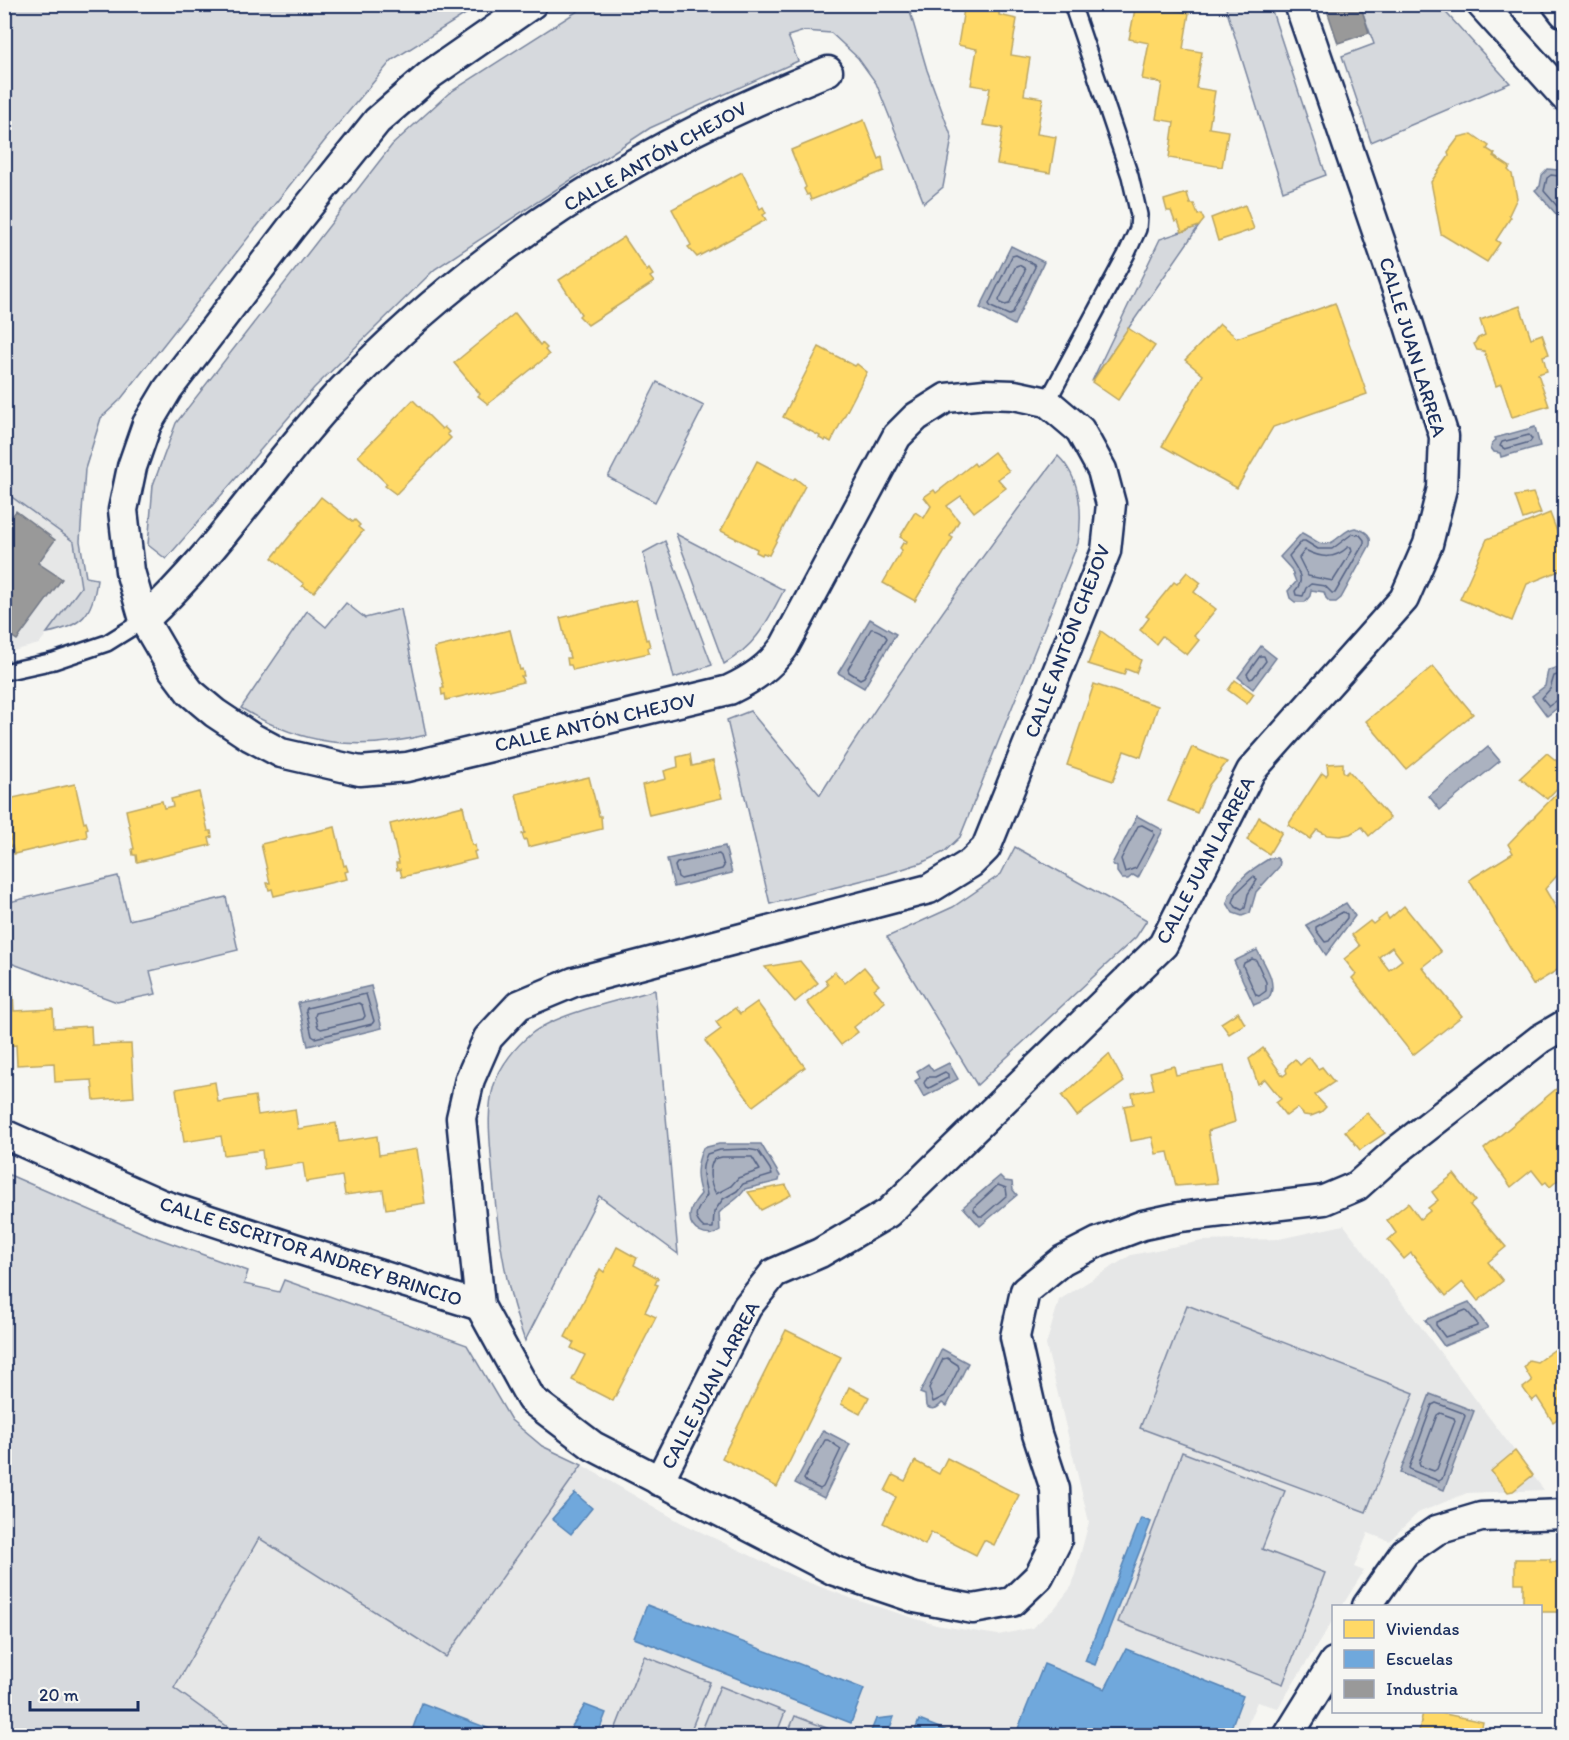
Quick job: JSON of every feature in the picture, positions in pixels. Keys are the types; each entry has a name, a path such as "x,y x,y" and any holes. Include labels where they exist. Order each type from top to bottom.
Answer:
{"street":[{"name":"CALLE ANTÓN CHEJOV","path":"480,1306 461,1118 470,1079 488,1038 519,1005 574,982 930,889 971,863 986,848 1106,551 1111,504 1102,470 1080,430 1047,402 1004,394 946,398 916,417 897,436 783,648 773,662 753,678 729,690 407,767 360,771 280,753 214,713 190,692 172,668 144,620 130,571 123,510 132,467 147,424 168,389 376,121 431,74 532,4"},
{"name":"CALLE JUAN LARREA","path":"659,1482 747,1307 774,1273 820,1253 888,1214 1164,945 1251,771 1404,598 1428,544 1442,488 1444,436 1403,308 1299,4"},
{"path":"1481,4 1564,96"},
{"path":"1557,4 1564,13"},
{"name":"CALLE ANTÓN CHEJOV","path":"144,620 176,590 213,548 296,443 342,390 458,281 536,223 609,177 694,131 828,71"},
{"name":"CALLE ESCRITOR ANDREY BRINCIO","path":"4,1134 161,1204 480,1306 531,1399 593,1446 659,1482 845,1575 915,1598 973,1609 1012,1602 1039,1576 1058,1541 1055,1489 1037,1434 1015,1337 1025,1291 1063,1260 1098,1242 1143,1225 1180,1217 1324,1200 1356,1186 1413,1138 1540,1039 1564,1025"},
{"path":"1368,1605 1405,1552 1437,1530 1481,1517 1564,1514"},
{"path":"1288,1736 1332,1665"}],"lane":[{"path":"1047,402 1126,255 1138,229 1139,215 1130,176 1072,4"},
{"path":"4,672 54,661 107,643 144,620"}],"shaded area":[{"path":"16,5 480,5 392,60 334,129 120,400 101,418 85,469 80,541 86,577 97,579 95,591 89,610 84,617 69,627 47,633 81,587 74,542 5,492 4,14"},
{"path":"587,5 908,5 927,70 952,138 943,187 924,203 876,83 858,58 831,33 804,31 788,36 798,61 650,128 435,269 314,388 166,559 148,545 153,485 176,423 392,145 449,93"},
{"path":"1225,5 1270,5 1326,175 1283,191"},
{"path":"1360,5 1439,5 1510,83 1371,142 1342,56 1374,44"},
{"path":"1199,226 1092,381 1160,239"},
{"path":"657,382 704,406 655,502 608,477"},
{"path":"1058,456 1072,475 1079,496 1078,543 960,837 944,852 921,863 770,904 727,720 750,711 820,795 876,708 935,623"},
{"path":"5,492 74,542 81,587 39,644 5,653"},
{"path":"676,534 784,590 760,632 745,649 724,664"},
{"path":"665,541 712,665 674,678 643,553"},
{"path":"346,603 365,618 401,609 426,735 377,743 330,742 286,730 241,708 307,611 326,627"},
{"path":"1015,847 1147,920 1136,937 977,1085 887,937 953,907 1001,874"},
{"path":"118,876 129,920 226,897 238,950 150,971 156,994 117,1002 5,961 5,903"},
{"path":"655,990 678,1254 599,1196 525,1341 502,1255 496,1211 489,1126 494,1085 514,1050 542,1026 573,1013"},
{"path":"5,1173 143,1233 248,1271 244,1284 279,1292 284,1280 467,1345 511,1420 542,1446 582,1465 446,1657 259,1538 174,1688 239,1735 5,1735"},
{"path":"1344,1225 1544,1490 1467,1493 1418,1513 1389,1541 1368,1533 1354,1567 1364,1571 1343,1605 1332,1605 1332,1622 1278,1708 1257,1702 1243,1735 239,1736 173,1688 263,1529 446,1657 582,1465 680,1522 802,1580 853,1599 936,1625 998,1635 1032,1628 1054,1609 1072,1586 1089,1522 1046,1345 1059,1300 1131,1255 1202,1241 1279,1239"},
{"path":"1187,1305 1414,1393 1366,1512 1140,1428"},
{"path":"1182,1452 1285,1491 1262,1549 1325,1573 1283,1684 1118,1622"},
{"path":"644,1656 710,1682 689,1735 613,1735"},
{"path":"720,1686 785,1712 776,1735 700,1735"},
{"path":"795,1716 845,1735 787,1735"}],"water":[{"path":"1562,166 1564,168 1564,223 1535,190 1540,186 1542,175 1548,169 1558,170"},
{"path":"1011,246 1044,262 1014,325 980,308"},
{"path":"1535,427 1540,446 1501,457 1500,453 1494,452 1491,448 1495,438"},
{"path":"1355,528 1367,534 1370,538 1370,545 1341,598 1336,602 1330,602 1324,592 1311,590 1305,602 1295,602 1290,598 1288,591 1296,582 1291,569 1280,557 1302,533 1324,544 1334,541"},
{"path":"870,619 896,634 864,688 838,673"},
{"path":"1261,646 1276,658 1253,689 1238,677"},
{"path":"1564,666 1564,703 1547,716 1532,696 1545,686 1548,670"},
{"path":"1488,747 1500,761 1440,810 1429,796"},
{"path":"1137,816 1163,830 1138,878 1133,875 1128,879 1122,879 1117,872 1117,867 1112,864"},
{"path":"725,846 732,873 674,887 667,859"},
{"path":"1270,858 1277,858 1280,862 1279,867 1256,892 1250,913 1242,916 1233,913 1227,903 1233,889 1238,882"},
{"path":"1346,903 1355,916 1326,955 1306,925"},
{"path":"1257,950 1270,975 1272,987 1268,999 1254,1005 1234,961"},
{"path":"371,986 382,1028 308,1046 298,1003"},
{"path":"949,1063 958,1079 924,1097 915,1081 920,1078 917,1071 928,1064 933,1071"},
{"path":"719,1144 761,1144 780,1176 779,1181 745,1189 719,1213 720,1231 710,1235 700,1232 693,1226 690,1215 691,1209 701,1194 697,1176 703,1148"},
{"path":"1000,1176 1005,1181 1012,1182 1013,1190 1017,1195 980,1226 963,1207"},
{"path":"1469,1302 1488,1328 1444,1346 1425,1320"},
{"path":"942,1349 968,1363 947,1406 942,1403 932,1409 926,1406 925,1395 920,1393"},
{"path":"1430,1394 1474,1411 1444,1490 1400,1473"},
{"path":"823,1430 850,1444 824,1498 795,1483"}],"building: Viviendas":[{"path":"945,4 1000,4 999,15 1017,19 1011,55 1030,58 1024,95 1043,98 1037,134 1056,137 1050,173 997,164 1003,128 983,125 990,88 971,85 977,49 958,45 964,9"},
{"path":"1136,4 1171,4 1170,9 1189,13 1183,49 1202,52 1196,88 1215,91 1209,128 1228,131 1222,167 1169,158 1174,122 1156,119 1162,83 1142,79 1149,43 1129,39"},
{"path":"864,120 879,159 882,157 884,171 811,200 804,189 806,187 791,150"},
{"path":"1472,134 1489,146 1487,149 1495,154 1493,156 1510,167 1508,170 1512,174 1517,198 1509,215 1511,217 1496,240 1500,243 1487,262 1441,234 1431,182 1459,137"},
{"path":"742,172 760,209 763,207 766,213 763,215 766,220 697,257 688,247 691,245 672,209"},
{"path":"1187,193 1190,204 1194,204 1198,215 1201,214 1204,220 1199,226 1182,232 1171,211 1167,211 1164,200"},
{"path":"1245,205 1254,229 1218,241 1211,218"},
{"path":"624,237 647,271 649,269 653,275 650,277 654,282 588,325 579,316 581,314 559,280"},
{"path":"1335,303 1367,394 1273,427 1237,488 1162,446 1203,375 1185,360 1220,324 1237,338"},
{"path":"1520,306 1531,338 1542,334 1549,354 1543,356 1547,371 1538,374 1549,406 1512,417 1501,384 1496,386 1484,351 1477,350 1474,344 1478,338 1485,335 1480,320"},
{"path":"515,313 540,345 542,343 547,348 545,350 549,355 488,404 478,396 480,394 454,363"},
{"path":"1128,328 1155,346 1118,400 1092,382"},
{"path":"819,347 855,366 857,364 867,372 831,442 819,438 820,436 783,417"},
{"path":"413,400 442,429 444,427 449,432 447,434 451,438 396,494 385,486 387,484 358,456"},
{"path":"994,452 1009,471 998,479 1006,488 974,512 961,496 947,506 959,521 950,536 953,538 915,601 883,583 902,550 900,548 903,543 906,544 907,541 900,537 915,512 924,518 931,506 924,497 934,490 936,493 974,463 976,466"},
{"path":"757,461 793,480 795,478 805,486 769,555 756,552 757,549 721,531"},
{"path":"1533,493 1541,513 1523,519 1515,496"},
{"path":"321,497 353,522 355,520 363,531 314,592 302,586 304,584 272,558"},
{"path":"1550,513 1564,550 1564,569 1527,584 1512,621 1460,599 1487,539"},
{"path":"1187,572 1201,583 1194,592 1216,609 1194,636 1199,640 1187,655 1162,636 1156,644 1140,630 1149,618 1146,616 1174,582 1177,584"},
{"path":"636,600 646,640 648,639 650,646 648,647 649,653 573,670 571,665 568,665 567,658 570,658 560,618"},
{"path":"510,630 520,670 522,669 524,676 521,676 523,682 446,700 445,694 442,695 441,688 444,688 434,648"},
{"path":"1101,631 1141,660 1136,673 1126,669 1124,675 1088,664"},
{"path":"1433,666 1473,714 1406,769 1366,721"},
{"path":"1235,680 1254,694 1247,704 1228,690"},
{"path":"1094,684 1158,706 1141,757 1124,751 1113,781 1067,765"},
{"path":"1192,747 1227,762 1209,785 1197,813 1168,801"},
{"path":"1547,753 1558,762 1564,756 1564,781 1547,799 1520,778"},
{"path":"690,754 692,766 713,761 722,798 649,815 642,785 666,779 664,771 678,767 677,757"},
{"path":"1343,763 1343,771 1346,774 1349,771 1390,818 1369,836 1362,827 1350,834 1340,836 1327,835 1317,830 1310,839 1288,825 1322,773 1326,776 1328,773 1327,764"},
{"path":"589,777 599,816 601,816 602,829 528,847 522,834 525,833 516,794"},
{"path":"75,784 84,823 86,822 88,828 86,829 87,837 14,854 12,846 9,847 4,800"},
{"path":"1564,786 1564,868 1545,889 1564,921 1564,966 1533,985 1469,880 1513,853 1508,844"},
{"path":"199,792 208,831 211,831 212,837 209,838 211,845 137,862 136,855 133,855 132,849 134,849 126,810 162,801 164,808 173,806 171,799"},
{"path":"463,806 472,845 475,845 476,859 402,877 400,869 397,870 396,863 399,863 390,824"},
{"path":"1259,817 1282,832 1269,854 1247,840"},
{"path":"335,827 344,866 346,865 348,871 345,872 347,879 274,896 267,883 270,883 261,844"},
{"path":"1404,906 1441,952 1422,967 1462,1016 1413,1055 1352,978 1356,974 1344,959 1360,946 1352,935 1370,921 1373,924 1386,914 1389,919","holes":["1392,947 1402,960 1389,970 1379,957"]},
{"path":"800,961 818,983 795,1002 765,967"},
{"path":"864,967 879,985 874,989 885,1002 854,1027 858,1032 841,1045 807,1002 828,985 825,980 835,972 845,983"},
{"path":"13,991 14,1011 53,1009 54,1028 91,1026 92,1045 131,1044 134,1097 94,1100 92,1080 55,1082 54,1063 17,1065 16,1045 4,1046 4,992"},
{"path":"757,1002 805,1067 753,1106 705,1041 721,1029 716,1022 735,1008 740,1014"},
{"path":"1238,1012 1245,1024 1229,1034 1221,1023"},
{"path":"1263,1048 1283,1076 1287,1073 1288,1065 1295,1059 1300,1065 1309,1057 1318,1069 1322,1067 1334,1082 1315,1095 1326,1107 1321,1112 1311,1116 1304,1115 1297,1108 1286,1116 1276,1103 1281,1099 1265,1079 1258,1084 1249,1059"},
{"path":"1109,1054 1124,1082 1077,1116 1062,1096"},
{"path":"1174,1066 1176,1075 1224,1066 1235,1122 1208,1131 1217,1183 1176,1186 1168,1152 1156,1154 1152,1137 1131,1141 1124,1106 1134,1104 1132,1093 1154,1089 1150,1072"},
{"path":"215,1082 218,1102 255,1096 258,1115 295,1109 298,1129 336,1123 339,1142 377,1136 379,1155 417,1149 425,1203 386,1209 383,1190 345,1195 342,1176 306,1182 303,1163 264,1169 262,1150 224,1155 221,1136 184,1142 176,1089"},
{"path":"1556,1089 1564,1099 1564,1175 1550,1187 1546,1182 1543,1184 1532,1170 1511,1187 1484,1149"},
{"path":"1367,1113 1385,1133 1360,1150 1345,1131"},
{"path":"1454,1174 1475,1201 1470,1205 1506,1247 1488,1262 1503,1281 1478,1301 1463,1282 1446,1296 1411,1253 1404,1259 1388,1240 1396,1233 1387,1220 1408,1203 1420,1219 1438,1200 1432,1192"},
{"path":"786,1185 791,1195 761,1210 748,1192"},
{"path":"617,1247 637,1258 634,1265 658,1278 655,1284 658,1285 645,1312 656,1317 613,1401 572,1380 585,1355 571,1348 574,1342 565,1337 600,1269 604,1272"},
{"path":"786,1330 841,1357 777,1487 722,1458"},
{"path":"1564,1343 1564,1414 1553,1422 1537,1397 1532,1401 1523,1388 1532,1381 1524,1367 1529,1360 1537,1362"},
{"path":"849,1387 869,1397 860,1414 841,1404"},
{"path":"1515,1451 1533,1475 1513,1491 1508,1492 1491,1471"},
{"path":"947,1458 1019,1495 994,1545 984,1540 976,1555 931,1532 925,1545 883,1523 896,1497 885,1491 893,1475 905,1481 915,1461 939,1474"},
{"path":"1515,1559 1550,1559 1550,1562 1561,1562 1564,1559 1564,1603 1560,1604 1560,1612 1542,1612 1542,1605 1523,1605 1523,1583 1515,1583"},
{"path":"1423,1713 1441,1713 1483,1722 1480,1736 1418,1736"}],"building: Escuelas":[{"path":"575,1493 592,1508 571,1534 552,1519"},
{"path":"1141,1518 1151,1522 1095,1665 1085,1661"},
{"path":"647,1605 864,1689 851,1723 634,1638"},
{"path":"1126,1649 1243,1696 1228,1736 1015,1736 1044,1664 1105,1689"},
{"path":"422,1703 503,1734 503,1736 410,1736"},
{"path":"585,1705 606,1713 597,1736 566,1736"},
{"path":"894,1717 887,1736 869,1736 876,1719"},
{"path":"919,1720 960,1736 913,1736"}],"building: Industria":[{"path":"1325,4 1360,4 1369,33 1338,43"},
{"path":"16,511 55,540 38,563 62,579 17,640 4,631 4,527"}]}
